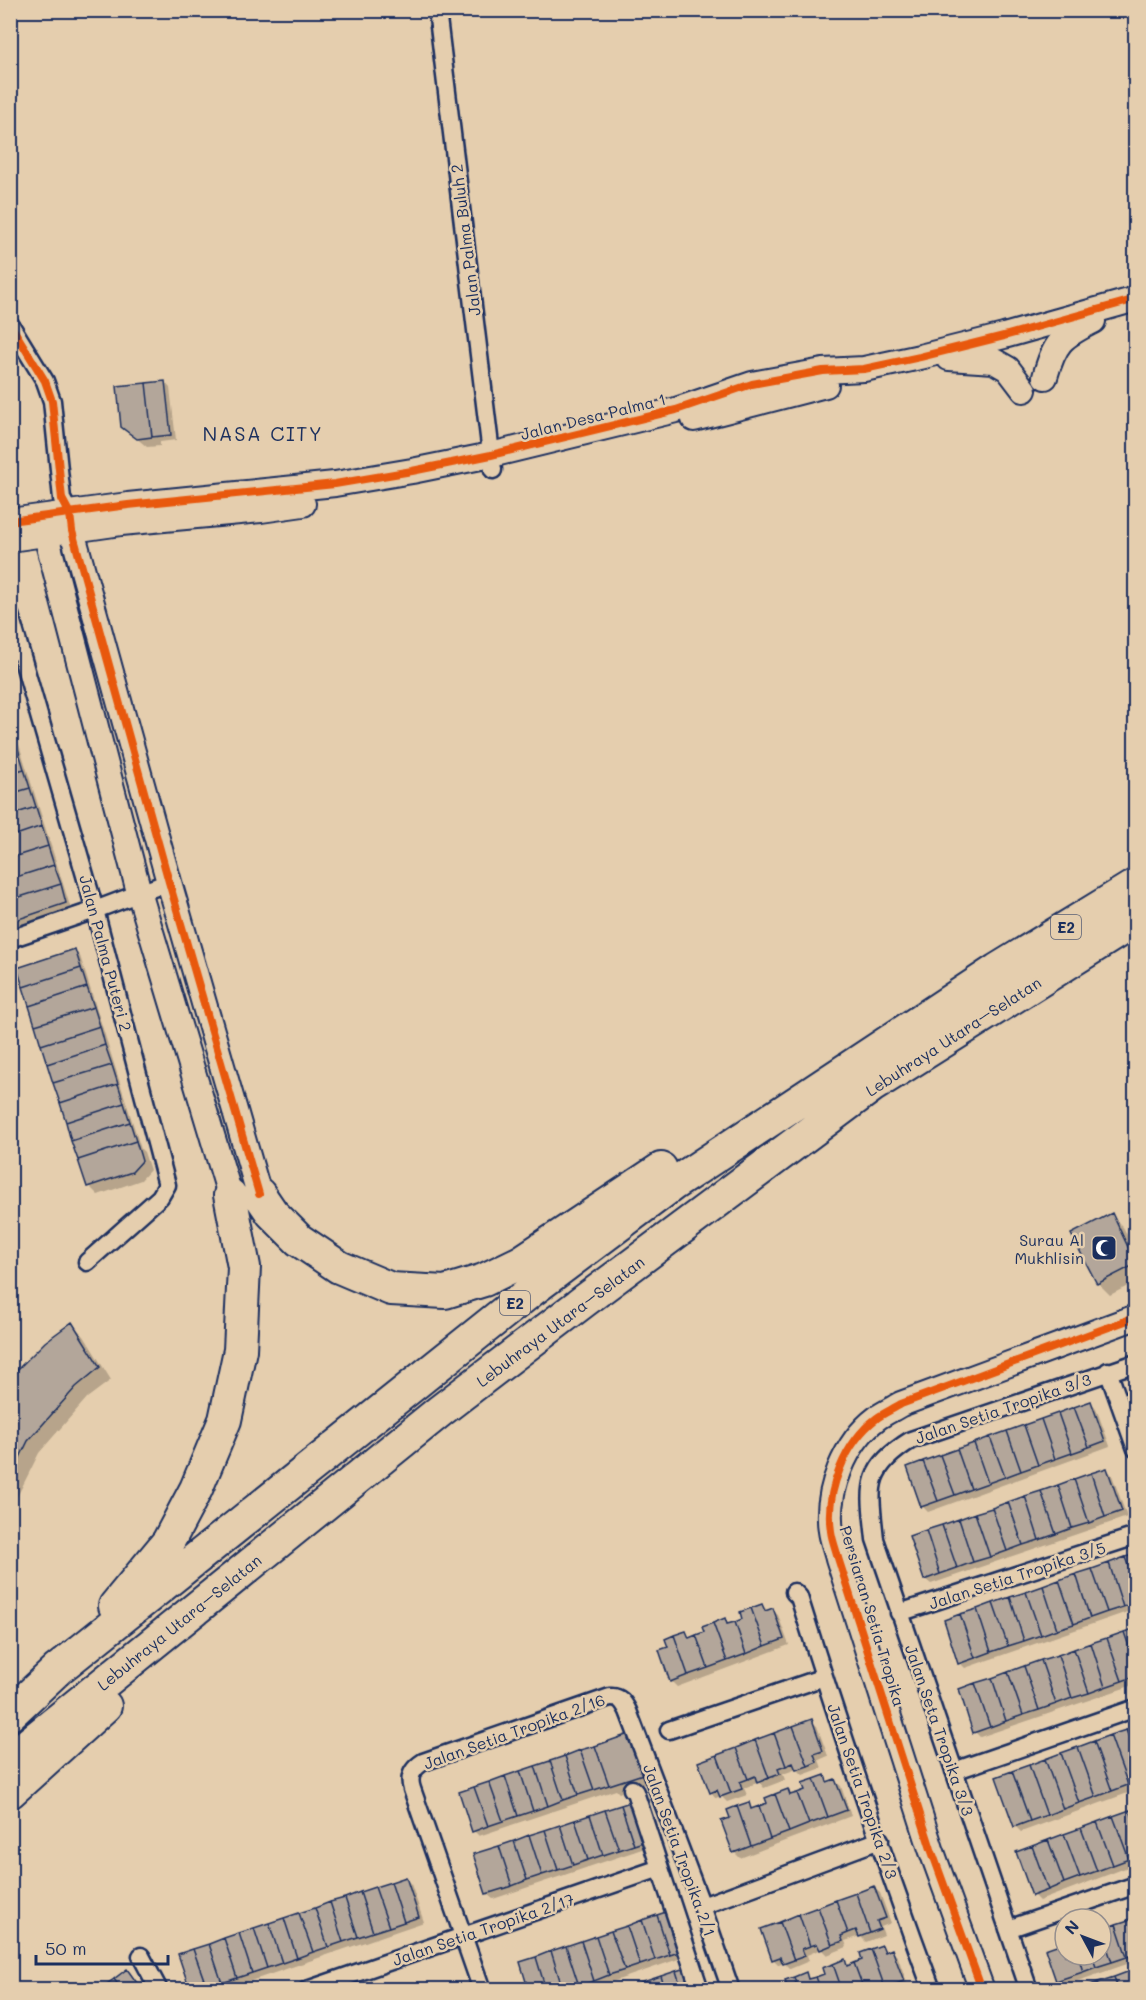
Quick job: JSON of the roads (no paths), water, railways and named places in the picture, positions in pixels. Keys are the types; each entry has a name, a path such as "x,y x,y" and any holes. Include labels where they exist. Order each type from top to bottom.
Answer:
{"highway":[{"name":"Lebuhraya Utara–Selatan","path":"10,1714 58,1669 541,1283 672,1185 997,970 1136,885"},
{"name":"Lebuhraya Utara–Selatan","path":"10,1758 440,1412 584,1301 872,1086 1136,920"},
{"path":"244,1194 272,1213 299,1240 339,1267 391,1289 445,1292 474,1283 521,1262 895,1013 938,990 997,970"},
{"path":"58,1669 168,1542 196,1489 225,1420 240,1350 244,1267 244,1194"},
{"path":"10,1792 337,1495"}],"street":[{"name":"Jalan Palma Buluh 2","path":"437,10 492,462"},
{"name":"Jalan Desa Palma 1","path":"59,519 122,523 261,510 394,491 492,462 828,385 864,369 1004,336 1132,300"},
{"path":"1045,377 1051,357 1058,344 1068,334 1132,300"},
{"path":"10,324 45,381 52,401 59,519 140,892 244,1194"},
{"path":"920,357 994,361 1008,369 1024,390"},
{"path":"10,521 59,519"},
{"path":"10,539 59,519"},
{"path":"59,519 169,882 244,1194"},
{"name":"Jalan Palma Puteri 2","path":"10,615 95,910 167,1185 160,1197 87,1262"},
{"path":"10,939 169,882"},
{"name":"Persiaran Setia Tropika","path":"982,1989 931,1849 838,1558 831,1531 830,1506 834,1481 855,1442 875,1419 901,1404 1136,1317"},
{"name":"Jalan Setia Tropika 3/3","path":"879,1468 899,1447 911,1440 1136,1363"},
{"path":"1108,1371 1136,1449"},
{"name":"Jalan Seta Tropika 3/3","path":"879,1468 870,1492 875,1539 1029,1989"},
{"name":"Jalan Setia Tropika 3/5","path":"899,1613 1136,1536"},
{"name":"Jalan Setia Tropika 2/3","path":"794,1592 799,1597 824,1677 932,1989"},
{"path":"669,1730 824,1677"},
{"name":"Jalan Setia Tropika 2/16","path":"463,1936 412,1789 411,1774 416,1767 423,1762 610,1697 620,1699 628,1711"},
{"path":"954,1771 1136,1708"},
{"name":"Jalan Setia Tropika 2/1","path":"628,1711 731,1989"},
{"path":"632,1789 635,1792 700,1989"},
{"path":"702,1906 880,1840"},
{"name":"Jalan Setia Tropika 2/17","path":"307,1989 660,1868"},
{"path":"1008,1929 1136,1885"},
{"path":"463,1936 482,1989"},
{"path":"141,1956 159,1989"}],"place":[{"name":"Surau Al Mukhlisin","path":"1104,1248"}],"district":[{"name":"NASA CITY","path":"263,433"}]}
